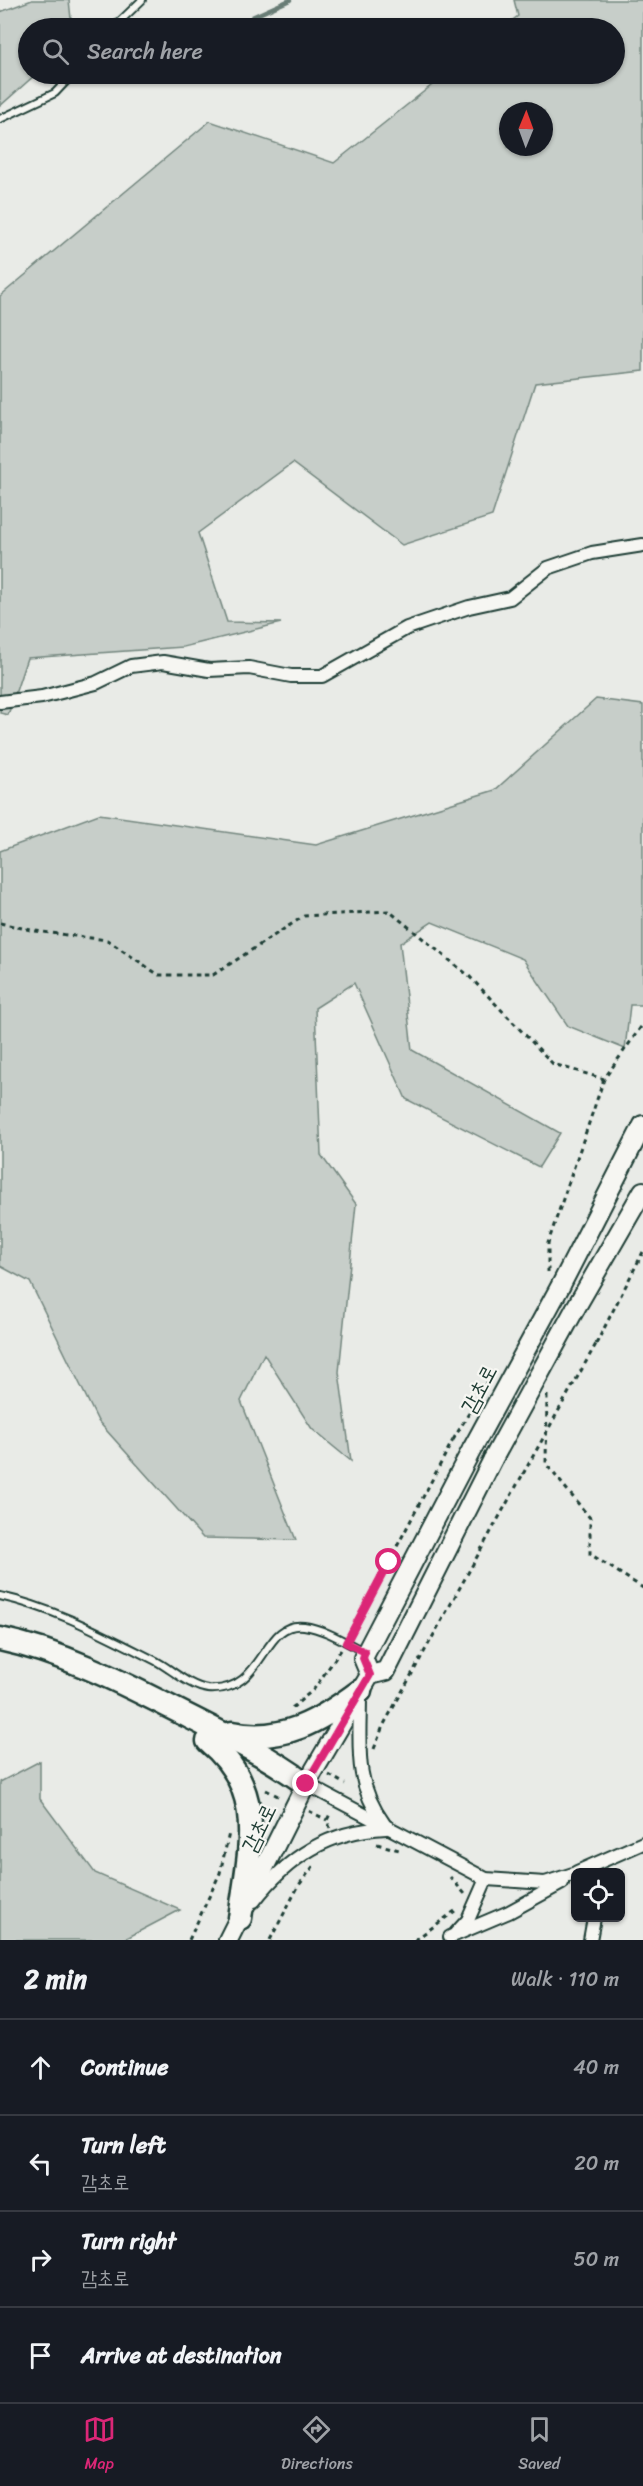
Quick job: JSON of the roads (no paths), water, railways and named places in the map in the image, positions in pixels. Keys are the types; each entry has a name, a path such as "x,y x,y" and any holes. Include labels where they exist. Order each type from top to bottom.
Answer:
{"highway":[{"path":"0,1639 55,1653 212,1735 263,1768 306,1784"},
{"path":"0,1649 34,1657 79,1674 212,1735 269,1736 291,1732 336,1709 365,1683"},
{"path":"212,1735 238,1773 247,1795 250,1841 240,1918"}],"main road":[{"name":"감초로","path":"365,1652 561,1285 643,1125"},
{"name":"감초로","path":"228,1940 306,1784 365,1683 386,1671 493,1459 643,1191"},
{"path":"365,1652 363,1658 365,1683"}],"street":[{"path":"0,702 42,697 96,683 131,666 163,662 209,670 249,668 291,676 322,676 407,628 469,607 510,598 548,568 592,553 643,545"},
{"path":"365,1683 362,1782 370,1805 387,1828"},
{"path":"306,1784 486,1879 522,1884 545,1883 571,1875"},
{"path":"240,1918 263,1889 294,1860 333,1837 363,1829 387,1828"},
{"path":"600,1868 643,1843"},
{"path":"447,1939 509,1912 571,1876"},
{"path":"447,1939 468,1920 486,1879"},
{"path":"590,1940 593,1922"}],"lane":[{"path":"123,18 142,0"},
{"path":"0,119 55,93 64,84"},
{"path":"0,1596 29,1603 72,1621 159,1663 205,1689 236,1684 249,1676 277,1635 289,1627 303,1626 318,1629 365,1652"}],"waterway":[{"path":"252,17 290,0"}]}
